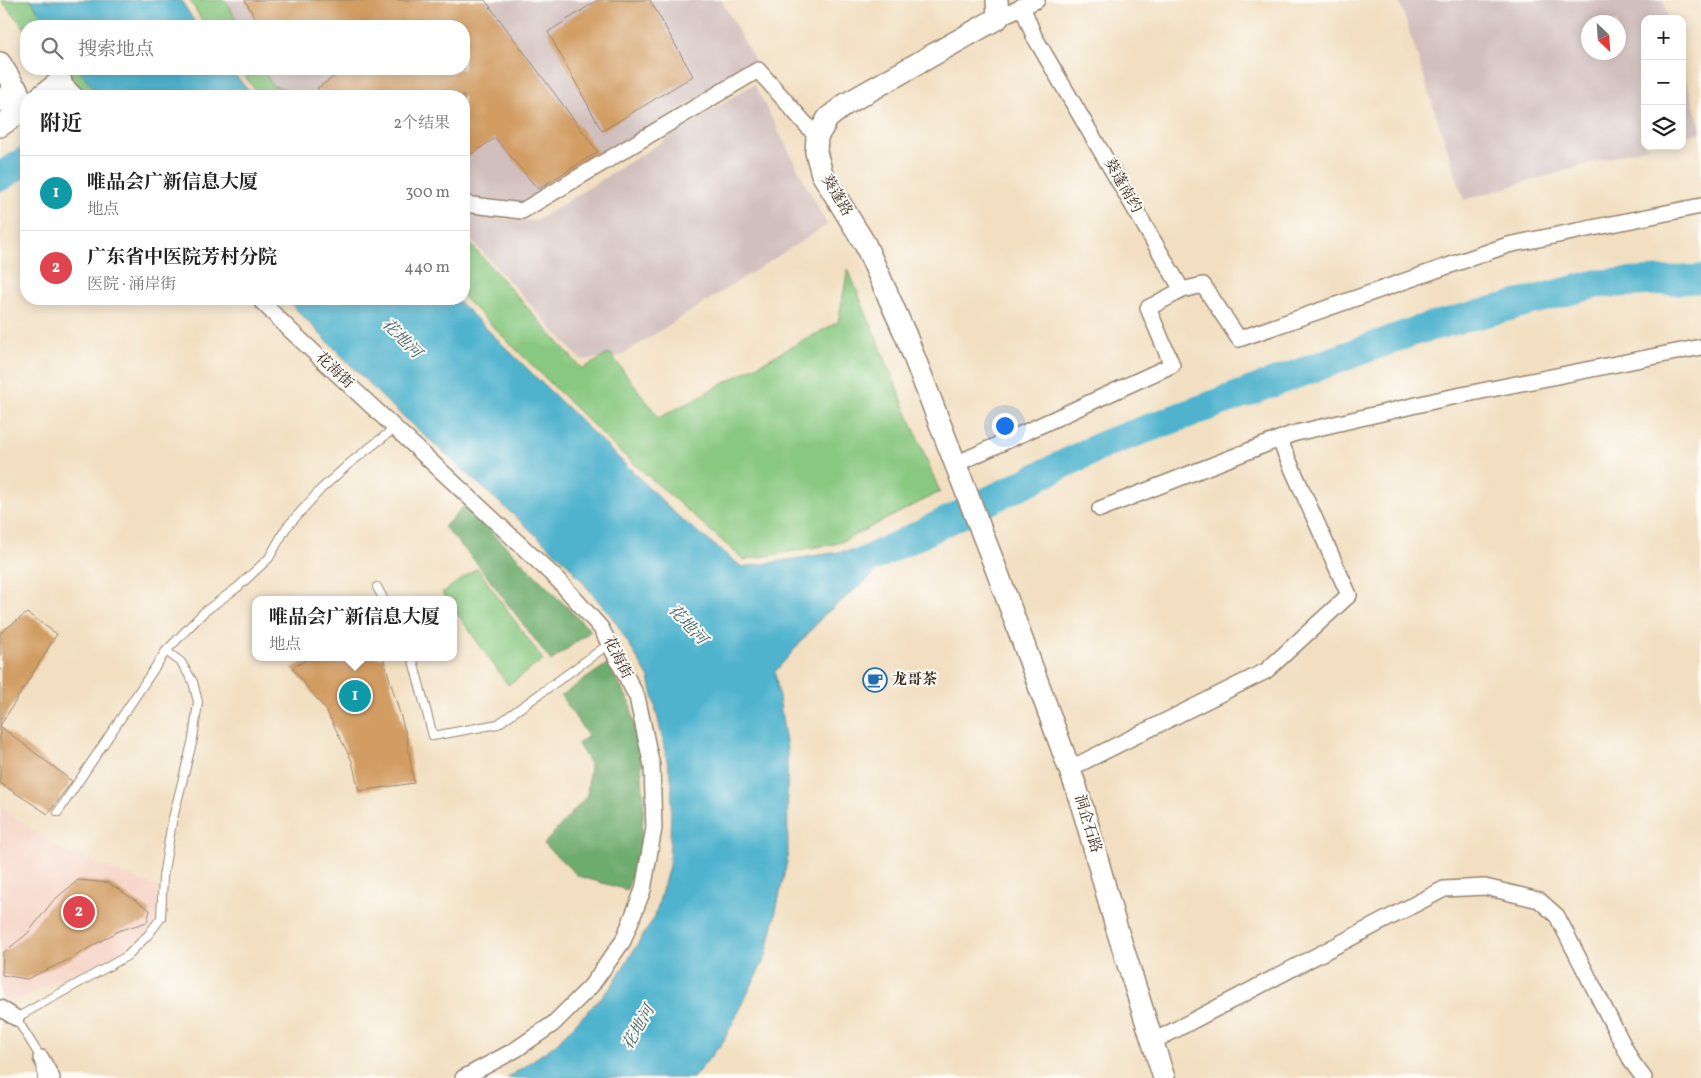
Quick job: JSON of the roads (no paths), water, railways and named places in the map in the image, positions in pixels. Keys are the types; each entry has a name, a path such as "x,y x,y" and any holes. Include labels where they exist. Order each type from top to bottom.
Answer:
{"street":[{"path":"470,205 522,212 758,70 817,137 828,118 846,104 997,9 1022,6 1036,0"},
{"name":"葵蓬南约","path":"1022,6 1034,36 1182,290"},
{"path":"0,63 17,101 1,121"},
{"path":"49,90 61,81 70,90"},
{"name":"葵蓬路","path":"817,137 816,152 822,174 864,244 885,286 998,574"},
{"path":"957,468 1172,365 1148,308 1182,290 1202,285 1239,339 1508,245 1701,206"},
{"name":"花海街","path":"265,305 556,579 601,628 637,697 652,766 654,828 643,890 623,942 591,986 553,1024 515,1050 463,1078"},
{"path":"1100,509 1292,434 1442,399 1701,347"},
{"path":"1069,769 1266,671 1349,594 1279,439"},
{"name":"洞企石路","path":"998,574 1088,826 1115,923 1164,1078"},
{"path":"1152,1042 1444,889 1485,887 1539,900 1556,916 1632,1062 1644,1078"},
{"path":"0,1008 16,1018"},
{"path":"41,1058 52,1078"}],"lane":[{"path":"58,812 166,651 204,612 238,587 269,558 286,528 321,489 350,463 395,428"},
{"path":"378,587 382,596"},
{"path":"413,661 433,736 498,724 610,644"},
{"path":"42,1078 41,1058 16,1018 127,956 148,935 161,918 164,868 172,822 193,738 198,702 193,682 181,662 166,651"}],"water":[{"path":"31,0 181,0 193,20 44,20"},
{"path":"83,75 235,75 248,90 95,90"},
{"name":"花地河","path":"292,305 462,305 680,518 742,567 852,550 874,574 824,615 775,672 787,749 788,857 766,956 723,1042 693,1078 507,1078 555,1045 611,987 655,916 669,866 672,783 649,678 615,621 566,562 384,399"}],"waterway":[{"path":"0,177 20,164"},
{"path":"828,580 1105,444 1418,330 1596,284 1701,279"}],"place":[{"name":"龙哥茶","path":"875,680"},
{"name":"唯品会广新信息大厦","path":"355,696"},
{"name":"广东省中医院芳村分院","path":"79,912"}]}
